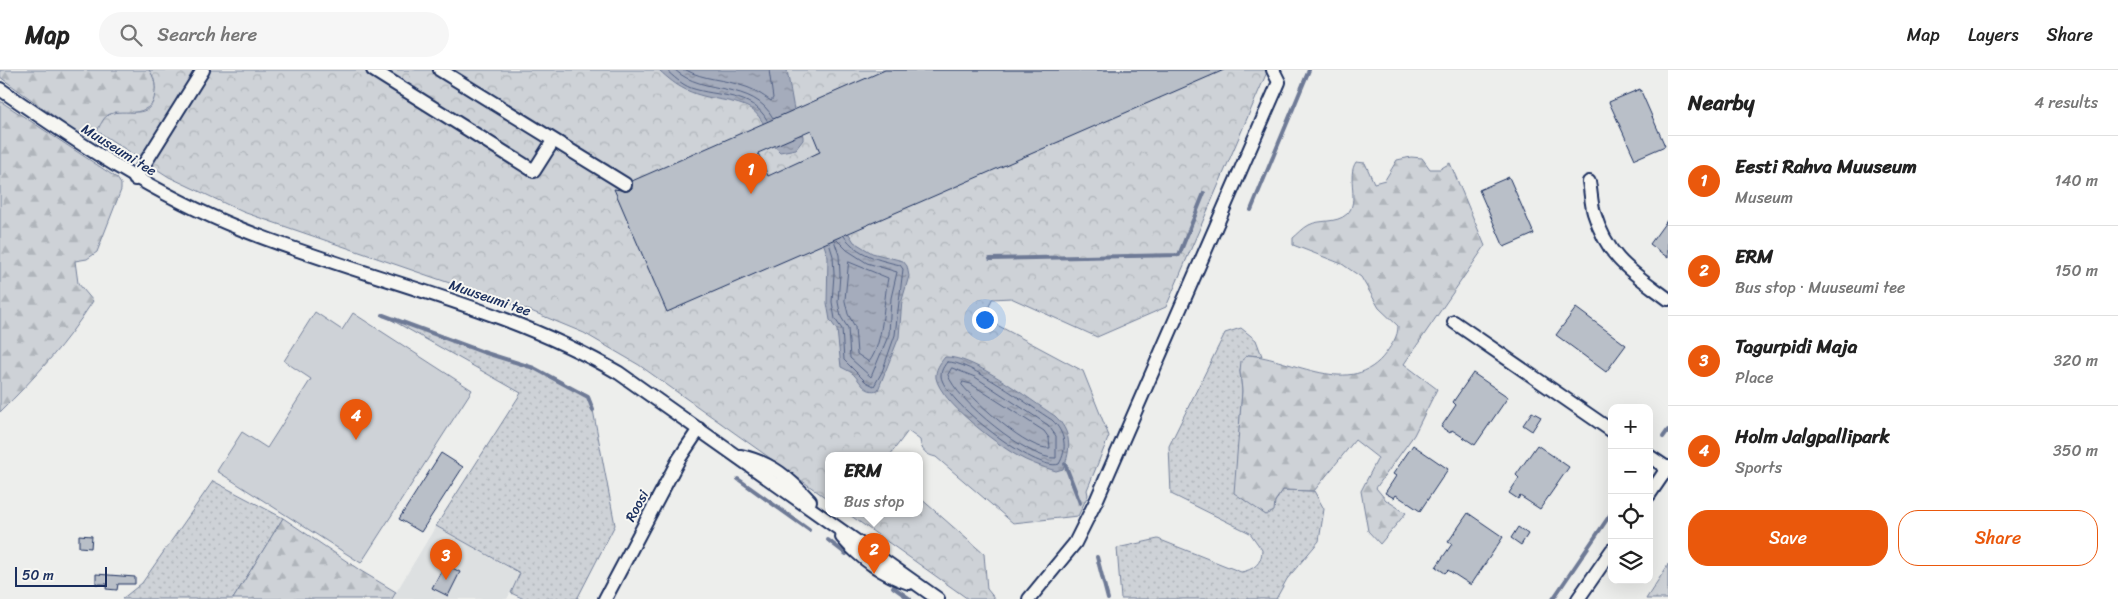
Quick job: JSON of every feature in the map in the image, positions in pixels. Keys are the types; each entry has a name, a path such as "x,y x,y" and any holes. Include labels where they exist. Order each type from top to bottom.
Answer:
{"street":[{"path":"135,179 204,70"},
{"path":"374,70 534,171 553,141"},
{"path":"440,70 625,184"},
{"path":"1029,599 1075,543 1097,499 1279,82 1273,70"},
{"name":"Muuseumi tee","path":"0,90 91,152 135,179 179,202 243,230 492,313 538,331 584,353 619,373 938,599"},
{"path":"1589,182 1596,220 1615,257 1668,298"},
{"path":"1454,322 1608,428"},
{"name":"Roosi","path":"605,599 679,459 699,429"},
{"path":"1653,458 1668,467 1653,488"},
{"path":"1578,599 1608,556"}],"shaded area":[{"path":"436,526 520,574 507,599 392,599"}],"green space":[{"path":"0,70 149,70 154,79 156,94 150,106 138,112 115,112 97,131 102,140 95,146 0,77"},
{"path":"149,70 1271,70 1267,72 1166,307 1097,337 1011,298 992,299 986,314 997,325 1083,371 1109,436 1087,490 1088,495 1078,516 1013,523 936,457 925,452 920,440 908,431 892,452 825,452 825,497 639,365 584,333 531,311 243,212 169,177 97,131 108,115 143,111 149,108 153,102 155,89"},
{"path":"0,101 117,178 121,184 121,190 97,252 87,259 75,261 78,283 93,301 50,359 0,412"},
{"path":"1411,157 1422,158 1430,169 1440,169 1450,163 1485,246 1404,364 1437,389 1414,435 1376,488 1386,500 1406,513 1380,544 1368,531 1361,491 1378,458 1355,440 1314,491 1283,490 1275,501 1274,511 1266,515 1234,493 1242,391 1240,371 1241,361 1248,355 1321,373 1356,374 1372,367 1386,353 1396,337 1398,326 1379,308 1361,277 1342,264 1293,245 1293,238 1313,223 1338,219 1347,214 1351,209 1353,196 1352,174 1356,162 1365,163 1374,183 1385,180 1397,160"},
{"path":"315,312 342,330 353,313 472,390 361,563 217,471 242,432 267,448 311,379 284,361"},
{"path":"383,315 483,352 534,368 588,397 593,410 615,525 577,599 524,599 511,593 520,573 436,526 521,393"},
{"path":"1241,328 1256,340 1262,356 1248,355 1240,371 1242,391 1239,435 1256,507 1266,515 1283,490 1314,491 1324,509 1319,541 1287,579 1276,599 1121,599 1117,548 1158,539 1241,572 1253,568 1259,563 1262,550 1250,533 1171,494 1169,446 1225,333"},
{"path":"213,481 283,518 233,599 122,599 142,583"},
{"path":"923,501 984,554 987,589 995,599 968,599 853,517 923,517"},
{"path":"283,518 361,571 396,592 392,599 233,599"},
{"path":"1668,565 1668,599 1646,599"}],"water":[{"path":"659,70 787,70 796,121 803,140 796,149 780,152 762,122 751,109 730,101 692,92 679,86"},
{"path":"839,218 854,242 872,253 903,261 907,266 909,276 902,300 899,337 878,390 869,390 852,373 841,367 837,330 830,320 827,303 828,257 821,236"},
{"path":"945,357 971,363 986,371 1055,416 1067,434 1069,447 1063,469 1056,471 1016,455 983,432 958,410 940,388 936,378 937,369"}],"building":[{"path":"885,70 1224,70 667,312 614,189 628,191 632,188 632,181","holes":["811,130 820,152 768,176 758,153"]},
{"path":"1640,89 1665,146 1635,159 1609,102"},
{"path":"1509,177 1534,234 1504,247 1479,190"},
{"path":"1668,219 1668,258 1650,244"},
{"path":"1576,308 1626,345 1606,372 1556,335"},
{"path":"1473,373 1508,397 1475,445 1452,430 1450,433 1441,427 1456,405 1453,402"},
{"path":"1532,412 1541,417 1532,431 1523,425"},
{"path":"1413,445 1448,469 1420,511 1396,495 1394,498 1385,493 1396,476 1393,474"},
{"path":"1537,445 1569,467 1540,509 1520,496 1518,499 1509,493 1519,478 1516,475"},
{"path":"441,453 463,467 421,532 399,519"},
{"path":"1468,513 1503,537 1471,585 1448,570 1445,573 1436,567 1452,544 1448,542"},
{"path":"1518,527 1528,534 1521,545 1511,538"},
{"path":"79,535 92,536 91,548 79,547"},
{"path":"445,564 460,572 448,596 432,588"},
{"path":"96,574 135,577 135,584 118,584 117,590 106,589 107,584 96,584"}],"waterway":[{"path":"1251,210 1309,70"},
{"path":"990,259 1179,255 1204,193"},
{"path":"383,315 483,352 534,368 588,397 593,410"},
{"path":"1663,437 1668,430"},
{"path":"1065,464 1080,503"},
{"path":"738,479 809,530"},
{"path":"1553,599 1608,518"},
{"path":"828,540 846,554"},
{"path":"1097,557 1108,599"},
{"path":"893,587 910,599"}],"place":[{"name":"Eesti Rahva Muuseum","path":"751,194"},
{"name":"Holm Jalgpallipark","path":"356,440"},
{"name":"ERM","path":"874,574"},
{"name":"Tagurpidi Maja","path":"446,580"}]}
